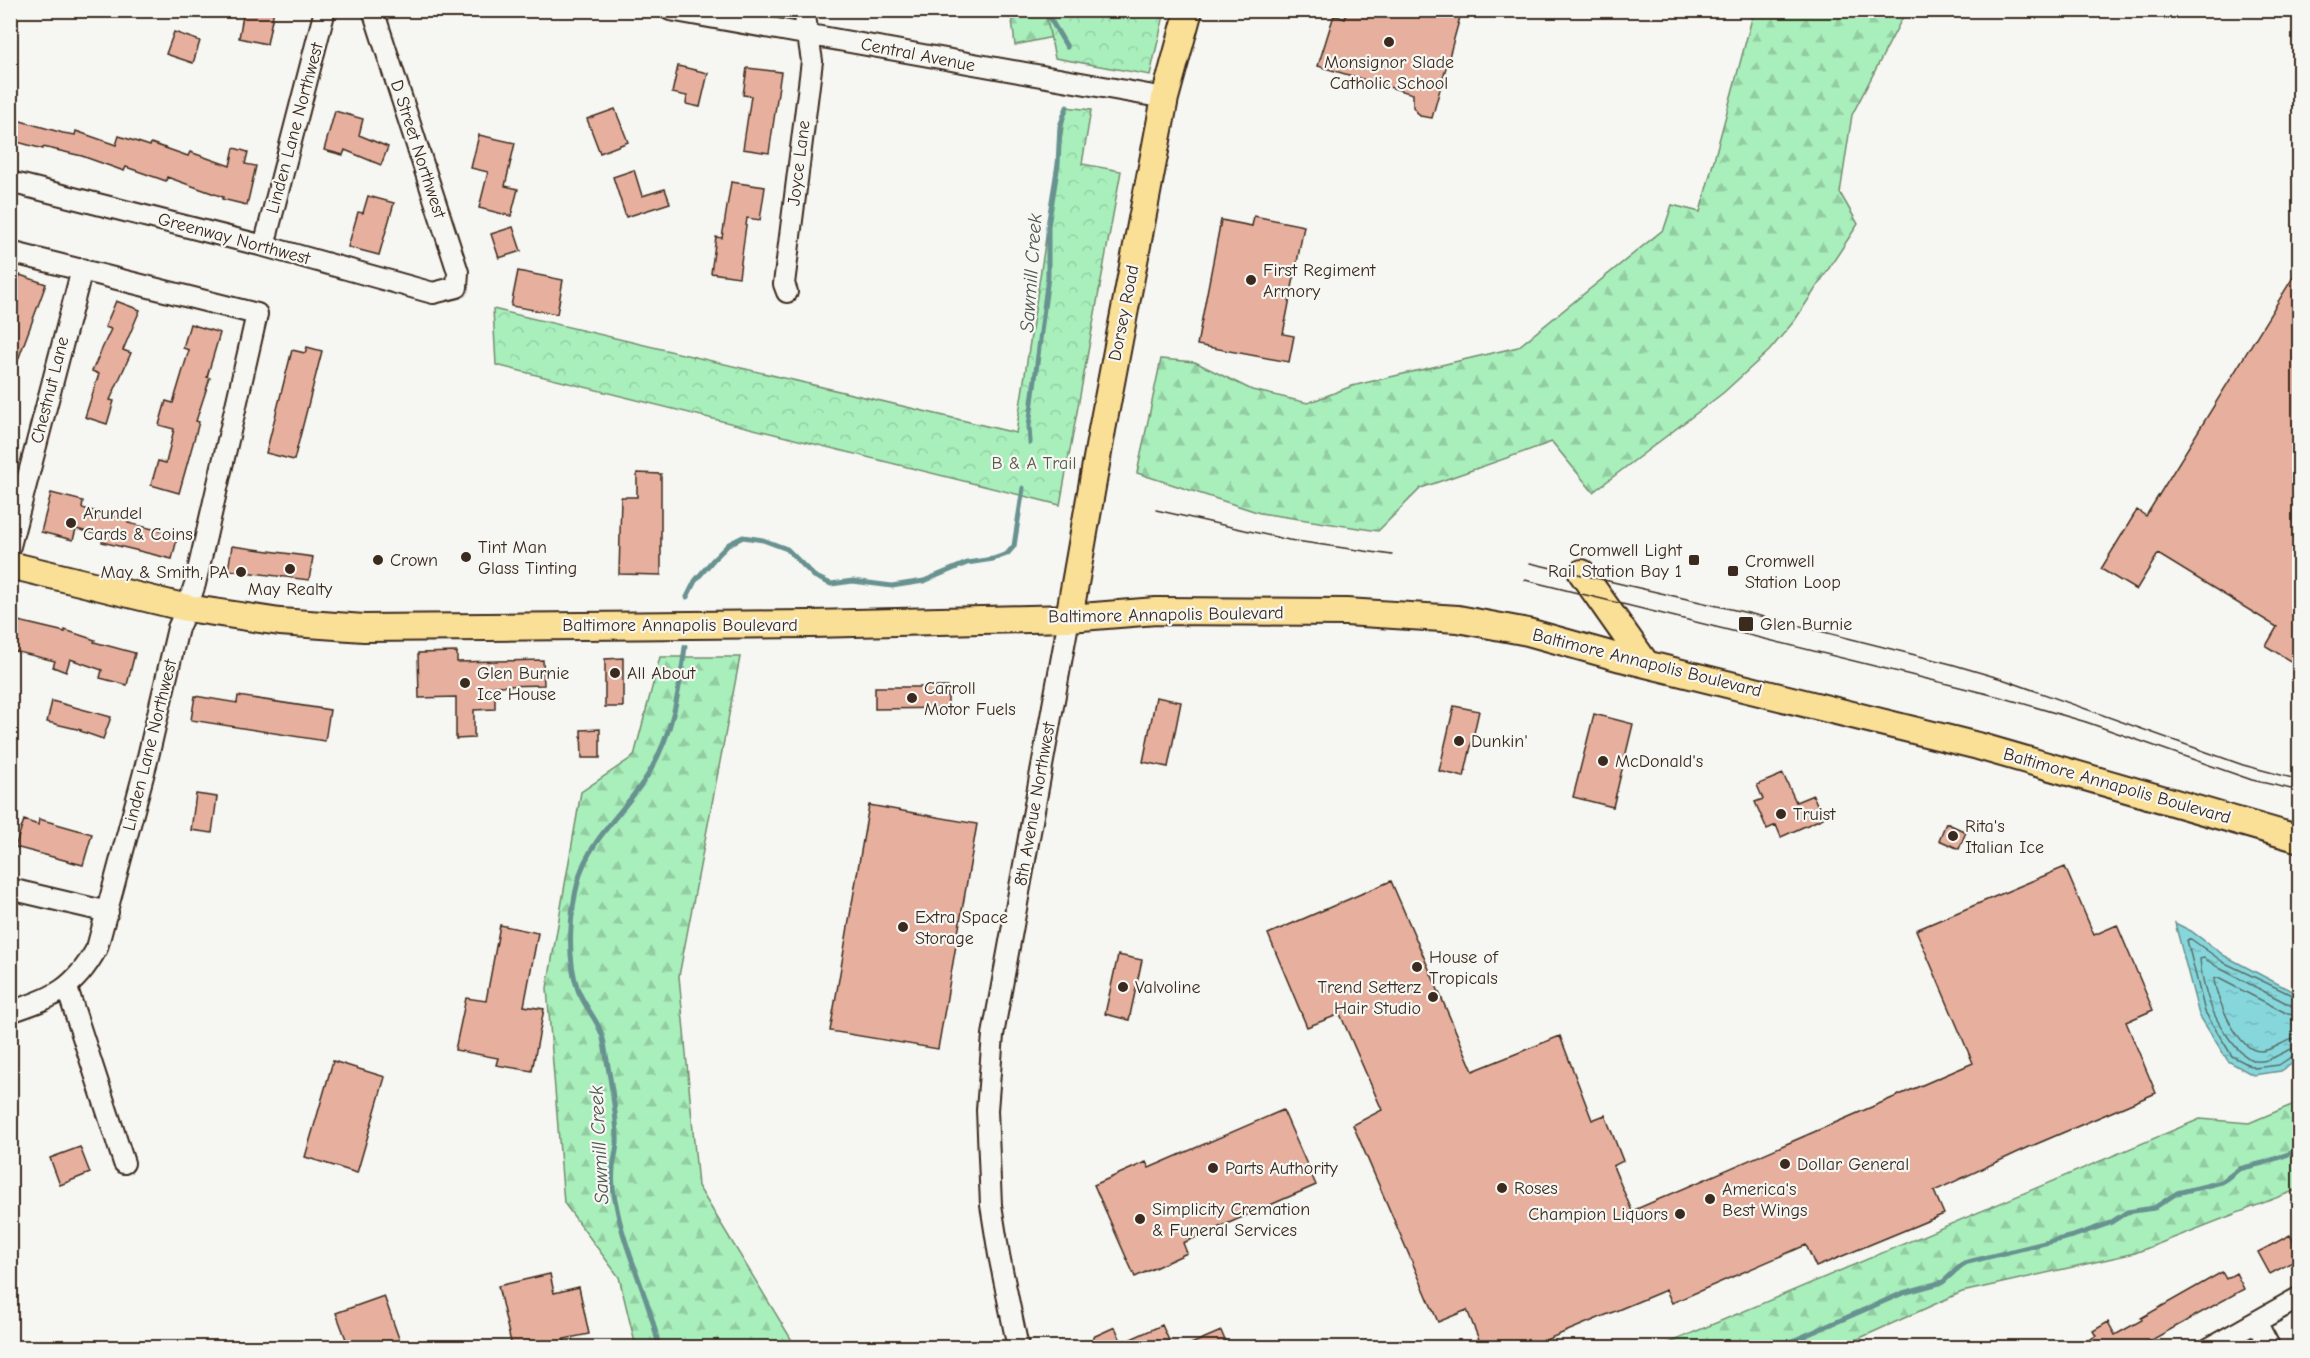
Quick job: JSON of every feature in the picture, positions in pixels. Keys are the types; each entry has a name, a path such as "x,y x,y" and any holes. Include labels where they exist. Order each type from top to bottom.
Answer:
{"main road":[{"name":"Dorsey Road","path":"1069,618 1102,430 1166,98 1189,10"},
{"name":"Baltimore Annapolis Boulevard","path":"10,565 188,608 280,622 363,628 811,624 1069,618 1156,611 1312,612 1458,619 1528,632 1646,664 2018,757 2300,839"},
{"path":"1582,573 1646,664"}],"street":[{"name":"Linden Lane Northwest","path":"264,246 326,10"},
{"name":"D Street Northwest","path":"373,10 458,272 457,287"},
{"name":"Central Avenue","path":"670,10 1166,98"},
{"name":"Joyce Lane","path":"787,291 784,284 812,61 804,10"},
{"name":"Greenway Northwest","path":"10,182 264,246 433,293 457,287"},
{"path":"10,252 82,269"},
{"name":"Linden Lane Northwest","path":"67,988 86,968 97,948 108,912 178,628 188,608 257,315 82,269"},
{"name":"Chestnut Lane","path":"10,546 82,269"},
{"name":"8th Avenue Northwest","path":"1018,1347 999,1255 992,1205 987,1110 993,1035 1069,618"},
{"path":"10,889 108,912"},
{"path":"10,1012 39,1002 67,988 124,1163"},
{"path":"2210,1347 2300,1298"},
{"path":"2256,1322 2271,1347"}],"green space":[{"path":"1011,11 1097,11 1095,28 1015,45"},
{"path":"1045,11 1165,11 1150,75 1055,58"},
{"path":"1754,11 1906,11 1852,115 1840,193 1858,224 1795,320 1769,351 1723,393 1593,492 1552,442 1421,488 1378,531 1260,513 1137,473 1161,359 1195,362 1252,390 1308,403 1352,386 1518,347 1664,229 1672,205 1700,212"},
{"name":"B & A Trail","path":"1066,107 1091,110 1082,164 1121,171 1060,505 496,365 493,309 1016,433"},
{"path":"660,657 740,657 679,976 698,1186 796,1347 636,1347 619,1277 564,1203 547,988 581,792 634,756"},
{"path":"2299,1102 2299,1189 2135,1253 1962,1292 1840,1347 1659,1347 2200,1119 2249,1123"}],"water":[{"path":"2175,923 2191,931 2225,956 2299,995 2299,1059 2281,1071 2253,1075 2228,1061 2199,1015"}],"building":[{"path":"244,10 274,10 267,44 239,38"},
{"name":"Monsignor Slade Catholic School","path":"1347,10 1462,10 1432,118 1420,116 1413,107 1413,94 1318,66 1334,15 1345,19"},
{"path":"174,32 200,41 193,63 166,54"},
{"path":"678,66 708,73 700,107 686,104 687,96 672,93"},
{"path":"747,68 781,72 769,153 743,149 751,96 743,95"},
{"path":"615,109 628,142 600,153 587,119"},
{"path":"335,111 363,119 359,135 388,147 381,165 345,150 343,155 324,150"},
{"path":"10,118 63,133 75,135 76,131 116,145 119,136 150,146 151,143 188,156 190,152 230,166 234,148 248,152 245,164 256,166 247,205 222,199 223,197 167,177 166,181 126,167 124,171 82,156 10,140"},
{"path":"479,135 515,143 505,186 518,189 511,216 479,208 488,172 471,168"},
{"path":"634,170 642,196 665,189 670,203 626,217 613,177"},
{"path":"731,182 765,187 760,220 747,218 739,277 711,273 716,237 722,238"},
{"path":"368,196 394,203 379,255 348,247 358,212 363,213"},
{"name":"First Regiment Armory","path":"1254,216 1304,226 1283,334 1294,336 1289,362 1197,345 1221,220 1252,226"},
{"path":"513,227 521,251 499,258 491,234"},
{"path":"2300,266 2300,667 2266,646 2277,627 2158,554 2136,590 2101,569 2137,510 2146,516"},
{"path":"518,271 563,280 557,314 511,306"},
{"path":"20,275 46,284 11,379 10,301"},
{"path":"116,301 140,310 123,350 131,353 110,400 114,401 107,424 85,417 99,374 92,371 111,329 105,327"},
{"path":"190,324 220,333 179,493 151,485 158,461 166,463 174,429 159,425 166,401 173,403 189,350 183,348"},
{"path":"307,347 322,351 294,460 266,453 292,350 305,353"},
{"path":"637,473 661,474 661,575 619,574 621,497 637,497"},
{"path":"51,493 83,501 82,508 129,520 128,523 178,535 172,559 102,542 104,536 76,529 73,540 41,532"},
{"path":"232,546 313,557 309,580 228,570"},
{"path":"10,619 65,632 65,630 95,640 94,642 135,653 127,685 100,678 102,670 70,659 66,672 53,667 55,661 10,650"},
{"path":"457,652 457,662 543,660 544,685 495,686 495,709 474,710 474,738 456,739 456,697 419,698 418,653"},
{"path":"623,658 623,707 605,707 605,659"},
{"name":"Carroll Motor Fuels","path":"875,687 948,687 948,708 875,709"},
{"path":"195,696 237,703 238,696 330,710 325,741 191,720"},
{"path":"1156,697 1181,702 1168,767 1143,762"},
{"path":"52,701 111,717 103,739 81,730 47,722"},
{"name":"Dunkin'","path":"1454,706 1479,711 1464,777 1439,771"},
{"name":"McDonald's","path":"1594,714 1633,724 1613,807 1573,797"},
{"path":"600,729 600,758 582,758 581,730"},
{"name":"Truist","path":"1783,774 1796,802 1813,795 1823,818 1781,837 1776,825 1767,829 1755,802 1763,799 1757,785"},
{"path":"196,794 217,797 212,833 191,830"},
{"name":"Extra Space Storage","path":"869,805 977,824 938,1049 830,1031"},
{"path":"39,819 92,834 83,865 15,847 24,820 38,825"},
{"name":"Rita's Italian Ice","path":"1946,823 1966,832 1959,849 1939,840"},
{"path":"2065,867 2094,935 2117,925 2153,1010 2126,1022 2156,1093 1934,1191 1944,1214 1816,1267 1806,1245 1672,1303 1666,1290 1529,1347 1482,1347 1467,1310 1438,1322 1353,1125 1382,1110 1340,1014 1307,1027 1268,934 1391,881 1473,1071 1560,1036 1592,1120 1605,1115 1623,1161 1613,1166 1632,1211 1973,1063 1916,930"},
{"path":"500,925 538,933 524,1006 544,1009 532,1071 496,1065 498,1058 455,1050 466,998 486,1001"},
{"name":"Valvoline","path":"1118,955 1142,960 1129,1020 1105,1014"},
{"path":"333,1061 385,1077 357,1173 305,1157"},
{"path":"1283,1110 1316,1185 1183,1243 1187,1253 1135,1277 1094,1185 1146,1162 1149,1168"},
{"path":"80,1147 90,1173 60,1185 50,1158"},
{"path":"2290,1235 2300,1253 2300,1258 2270,1274 2258,1252"},
{"path":"2222,1272 2226,1279 2236,1273 2244,1289 2139,1347 2076,1347 2096,1336 2093,1331 2108,1322 2115,1335"},
{"path":"550,1274 554,1293 579,1287 589,1334 564,1339 566,1347 512,1347 498,1286"},
{"path":"384,1296 402,1347 349,1347 336,1313"},
{"path":"1162,1325 1172,1347 1097,1347 1093,1337 1115,1327 1122,1343"},
{"path":"1221,1331 1228,1347 1184,1347"}],"waterway":[{"name":"Sawmill Creek","path":"1045,10 1067,47"},
{"name":"Sawmill Creek","path":"1030,443 1029,426 1048,277 1048,226 1058,164 1060,126 1067,107"},
{"name":"Sawmill Creek","path":"687,597 695,581 713,560 729,544 743,537 763,540 787,549 814,576 831,584 853,581 892,586 924,581 967,563 993,559 1007,554 1014,546 1023,488"},
{"name":"Sawmill Creek","path":"659,1348 650,1311 625,1241 615,1200 613,1172 617,1141 612,1090 602,1036 581,997 574,977 571,934 576,891 584,864 600,837 641,786 664,742 677,696 685,647"},
{"path":"1782,1348 1788,1343 1903,1293 1943,1282 1964,1263 2073,1236 2110,1223 2127,1212 2154,1208 2177,1193 2222,1182 2239,1169 2300,1150"}],"tram line":[{"path":"1156,510 1289,540 1392,555"},
{"path":"1530,563 1748,613 1951,664 2002,679 2243,765 2300,780"},
{"path":"1525,580 2004,698 2086,722 2252,780 2300,791"}],"place":[{"name":"Monsignor Slade Catholic School","path":"1389,42"},
{"name":"First Regiment Armory","path":"1251,280"},
{"name":"Arundel Cards & Coins","path":"71,523"},
{"name":"Tint Man Glass Tinting","path":"466,557"},
{"name":"Crown","path":"378,560"},
{"name":"Cromwell Light Rail Station Bay 1","path":"1694,560"},
{"name":"May Realty","path":"290,569"},
{"name":"Cromwell Station Loop","path":"1733,571"},
{"name":"May & Smith, PA","path":"241,572"},
{"name":"Glen Burnie","path":"1746,624"},
{"name":"All About","path":"615,673"},
{"name":"Glen Burnie Ice House","path":"465,683"},
{"name":"Carroll Motor Fuels","path":"912,698"},
{"name":"Dunkin'","path":"1459,741"},
{"name":"McDonald's","path":"1603,761"},
{"name":"Truist","path":"1781,814"},
{"name":"Rita's Italian Ice","path":"1953,836"},
{"name":"Extra Space Storage","path":"903,927"},
{"name":"House of Tropicals","path":"1417,967"},
{"name":"Valvoline","path":"1123,987"},
{"name":"Trend Setterz Hair Studio","path":"1433,997"},
{"name":"Dollar General","path":"1785,1164"},
{"name":"Parts Authority","path":"1213,1168"},
{"name":"Roses","path":"1502,1188"},
{"name":"America's Best Wings","path":"1710,1199"},
{"name":"Champion Liquors","path":"1680,1214"},
{"name":"Simplicity Cremation & Funeral Services","path":"1140,1219"}]}
